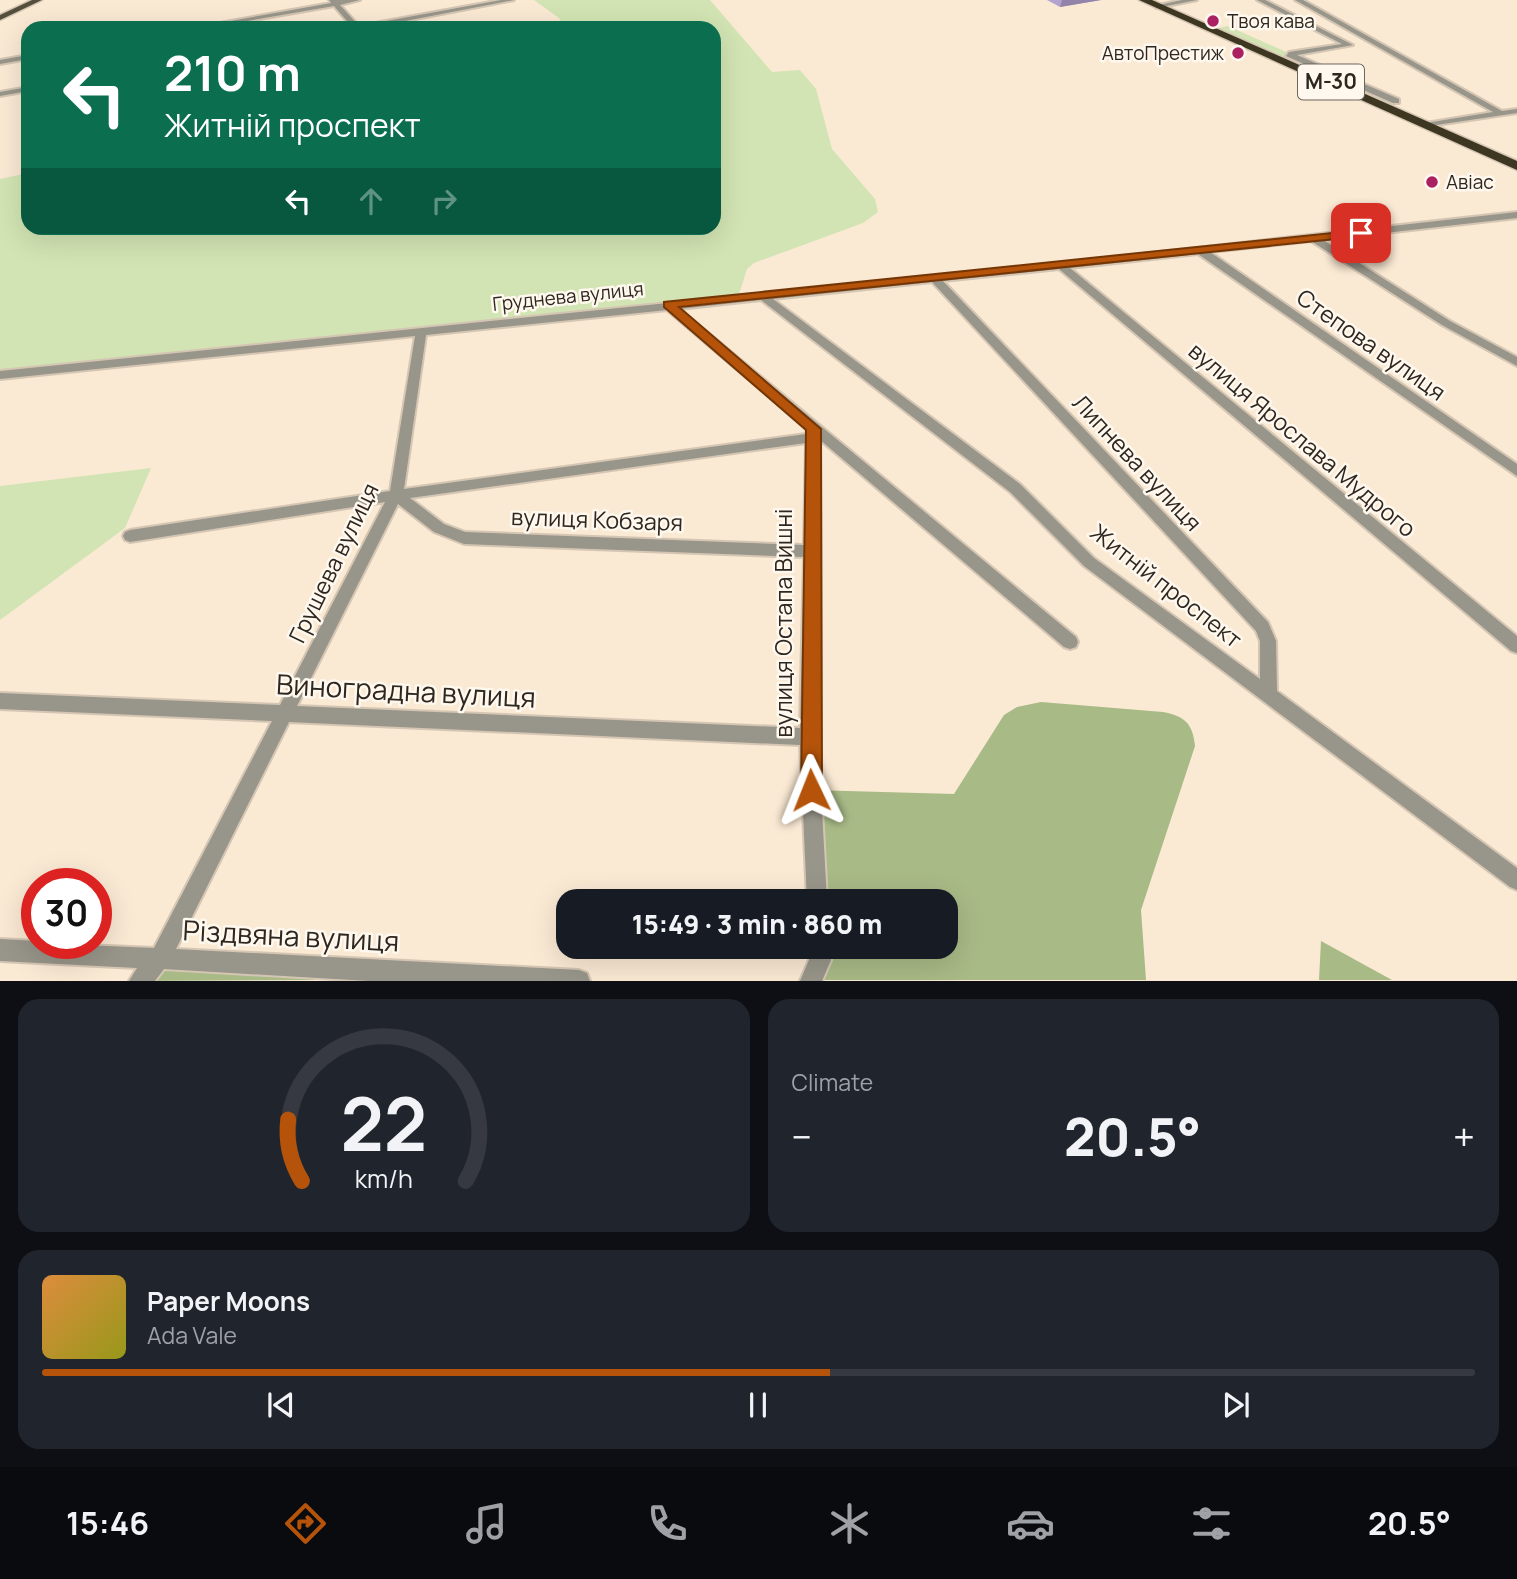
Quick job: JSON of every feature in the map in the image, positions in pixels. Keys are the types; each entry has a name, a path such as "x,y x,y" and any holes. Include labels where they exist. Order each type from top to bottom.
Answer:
{"highway":[{"name":"М-30","path":"1144,0 1517,166"}],"main road":[{"path":"0,18 38,0"}],"street":[{"path":"232,21 357,0"},
{"path":"396,21 511,0"},
{"path":"1157,6 1194,0"},
{"path":"1260,0 1349,44 1289,54 1396,102"},
{"path":"1298,0 1500,113"},
{"path":"333,2 351,21"},
{"path":"0,62 21,58"},
{"path":"0,94 21,90"},
{"path":"1426,125 1517,111"},
{"name":"Груднева вулиця","path":"0,375 668,304 1061,266 1517,215"},
{"path":"1315,239 1446,323 1517,362"},
{"name":"Степова вулиця","path":"1201,251 1517,471"},
{"name":"вулиця Ярослава Мудрого","path":"1061,266 1517,646"},
{"name":"Липнева вулиця","path":"934,278 1262,627 1268,641 1269,695"},
{"name":"Житній проспект","path":"761,295 1014,488 1089,562 1517,880"},
{"path":"668,304 813,433 1070,642"},
{"name":"Грушева вулиця","path":"140,981 160,958 396,495 421,332"},
{"name":"вулиця Кобзаря","path":"130,536 813,433"},
{"name":"вулиця Остапа Вишні","path":"813,433 810,737 816,889"},
{"name":"вулиця Кобзаря","path":"396,495 439,528 464,538 810,551"},
{"name":"Виноградна вулиця","path":"0,701 287,711 810,737"},
{"name":"Різдвяна вулиця","path":"0,950 579,981"},
{"path":"811,981 820,959"}],"green space":[{"path":"534,0 710,0 772,72 800,70 816,89 832,149 875,199 878,212 863,223 754,263 747,269 738,297 0,374 0,179 21,174 21,235 721,235 721,21 560,21"},
{"path":"1228,26 1396,101 1382,105 1210,30"},
{"path":"151,468 125,528 0,620 0,486"},
{"path":"1041,702 1163,712 1177,716 1190,727 1195,746 1141,910 1146,980 814,980 823,959 958,959 958,889 818,889 811,790 954,794 1004,715 1017,707"},
{"path":"1321,941 1392,980 1319,980"},
{"path":"160,958 319,967 314,980 140,981"}],"place":[{"name":"Твоя кава","path":"1213,21"},
{"name":"АвтоПрестиж","path":"1238,53"},
{"name":"Авіас","path":"1432,182"}],"route":[{"path":"811,790 810,551 813,429 668,304 1061,266 1361,233"}]}
